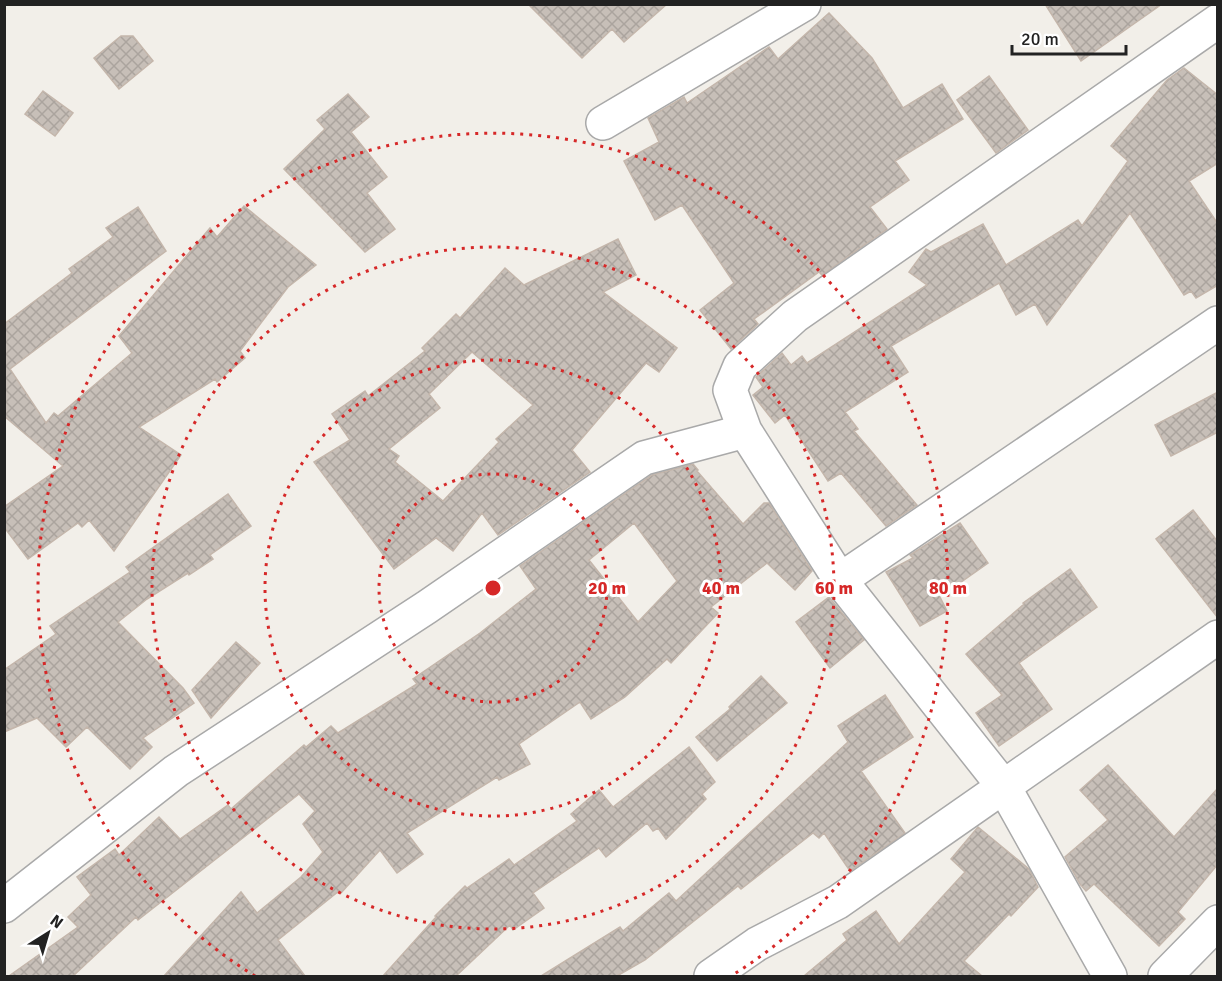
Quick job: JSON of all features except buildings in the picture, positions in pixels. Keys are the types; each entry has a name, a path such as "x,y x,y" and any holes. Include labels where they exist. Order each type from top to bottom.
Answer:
{"street":[{"path":"603,123 804,4"},
{"path":"1110,976 1004,787 840,580 745,430 730,390 740,366 795,316 1218,21"},
{"path":"840,580 1218,323"},
{"path":"4,906 176,771 427,607 644,458 745,430"},
{"path":"711,976 758,944 838,902 1218,637"},
{"path":"1165,976 1218,922"}]}
